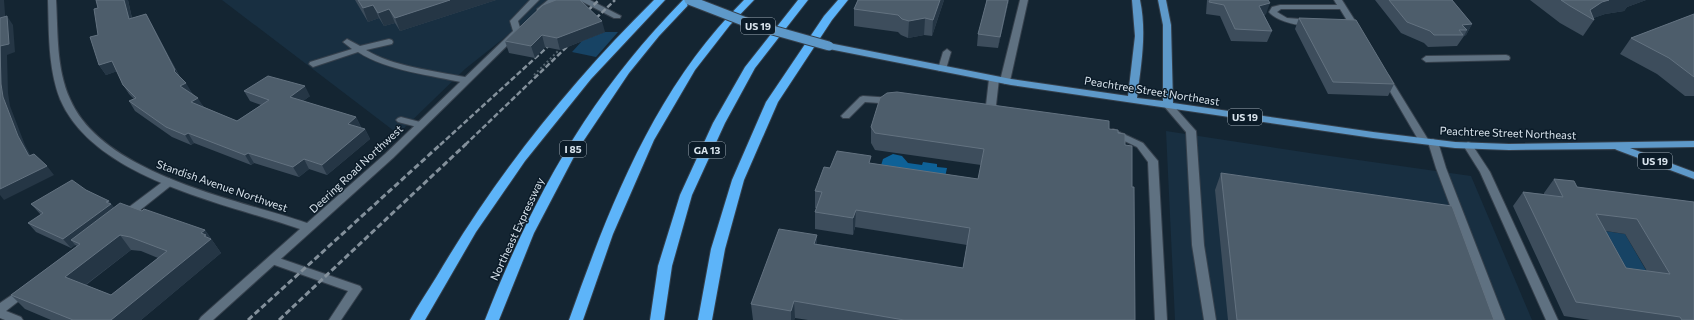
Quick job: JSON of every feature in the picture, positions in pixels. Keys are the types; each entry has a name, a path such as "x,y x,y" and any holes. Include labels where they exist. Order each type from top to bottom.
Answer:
{"highway":[{"path":"417,320 479,218 519,159 583,81 626,32 660,0"},
{"name":"Northeast Expressway","path":"492,320 510,271 542,203 581,135 604,98 629,64 688,0"},
{"path":"576,320 606,234 648,140 690,69 726,23 748,0"},
{"name":"GA 13","path":"657,320 665,266 686,195 719,123 750,67 803,0"},
{"path":"705,320 718,249 738,180 772,102 828,18 843,0"}],"main road":[{"name":"Peachtree Street Northeast","path":"688,0 751,24 829,46 942,69 1006,81 1323,129 1429,142 1468,145 1523,147 1694,144"},
{"path":"1132,99 1139,30 1139,10 1136,0"},
{"path":"1162,0 1167,25 1168,105"},
{"name":"US 19","path":"1616,146 1694,176"}],"street":[{"name":"Standish Avenue Northwest","path":"52,0 59,77 65,100 77,121 104,148 142,171 169,182 310,228"},
{"name":"Deering Road Northwest","path":"205,320 389,156 519,28 514,21 536,0"},
{"path":"532,17 553,0"},
{"path":"583,0 618,16"},
{"path":"1006,81 1024,0"},
{"path":"1321,22 1283,20 1277,17 1273,12 1275,9 1280,7 1340,4 1348,23 1361,36"},
{"path":"347,42 371,57 401,66 465,80"},
{"path":"312,64 359,49 389,42"},
{"path":"942,69 947,52"},
{"path":"1426,59 1506,58"},
{"path":"1381,69 1429,142 1441,168 1499,320"},
{"path":"990,114 994,79"},
{"path":"846,116 862,100 905,102"},
{"path":"1168,105 1191,130 1198,245 1210,320"},
{"path":"401,120 421,125"},
{"path":"1103,130 1111,131 1140,145 1154,161 1161,320"},
{"path":"1468,145 1485,172 1552,320"},
{"path":"118,221 169,182"},
{"path":"273,260 356,288 335,320"},
{"path":"0,309 37,281"},
{"path":"0,313 17,320"}],"path":[{"path":"534,75 559,50"}],"shaded area":[{"path":"222,0 552,0 465,69 398,134"},
{"path":"605,32 618,32 596,57 572,52 582,41"},
{"path":"1166,131 1471,176 1532,320 1175,320"},
{"path":"893,154 902,156 908,163 922,165 923,162 937,164 937,167 947,168 944,182 879,172 883,159"},
{"path":"1585,228 1625,234 1657,289 1614,283"}],"building":[{"path":"96,0 124,0 129,19 146,14 175,70 174,71 186,83 180,86 198,98 191,102 237,121 269,100 244,91 268,76 305,86 290,97 356,117 348,124 365,129 322,165 304,159 293,167 248,153 245,155 188,133 185,135 166,127 129,101 136,98 123,85 112,61 99,65 90,37 98,35 94,9 98,8"},
{"path":"358,0 450,0 395,18 389,9 378,13 373,5 363,8"},
{"path":"556,0 580,0 602,21 557,38 542,35 531,46 505,41 543,5"},
{"path":"858,0 940,0 933,20 925,18 909,21 902,19 898,15 854,9"},
{"path":"987,0 1008,0 1000,37 978,34"},
{"path":"1210,0 1268,0 1270,3 1259,6 1272,31 1235,29 1224,5 1209,2"},
{"path":"1389,0 1452,0 1472,24 1462,25 1467,30 1459,30 1463,35 1434,35 1430,31 1407,22"},
{"path":"1561,0 1609,0 1602,2 1590,10 1594,20"},
{"path":"1694,14 1694,77 1669,58 1631,38"},
{"path":"7,16 9,44 0,46 0,18"},
{"path":"1299,18 1356,20 1394,84 1333,82"},
{"path":"0,46 1,84 3,97 18,136 29,156 34,154 47,166 0,189"},
{"path":"897,92 1109,121 1109,129 1118,130 1118,133 1125,134 1125,145 1132,146 1132,187 1134,187 1135,320 904,320 794,301 791,311 751,304 779,229 817,235 814,244 963,268 970,228 856,210 853,218 815,212 822,192 815,191 824,167 830,168 837,151 871,156 869,163 978,179 984,149 875,133 871,127 880,98 887,93"},
{"path":"1221,173 1452,206 1494,320 1237,320"},
{"path":"1554,179 1574,181 1577,187 1694,202 1694,320 1682,320 1680,317 1576,302 1523,192 1563,197","holes":["1596,214 1637,219 1670,274 1626,268"]},
{"path":"72,180 86,190 109,201 106,202 111,204 63,239 28,223 43,213 31,204"},
{"path":"120,203 142,211 144,209 205,230 201,233 211,239 111,320 73,320 11,295 80,244 71,240","holes":["120,235 130,237 167,251 111,295 65,277"]}],"railway":[{"path":"582,16 599,0"},
{"path":"590,24 615,0"},
{"path":"465,145 575,39"},
{"path":"440,145 555,40"},
{"path":"248,320 441,144"},
{"path":"279,320 466,144"}]}
